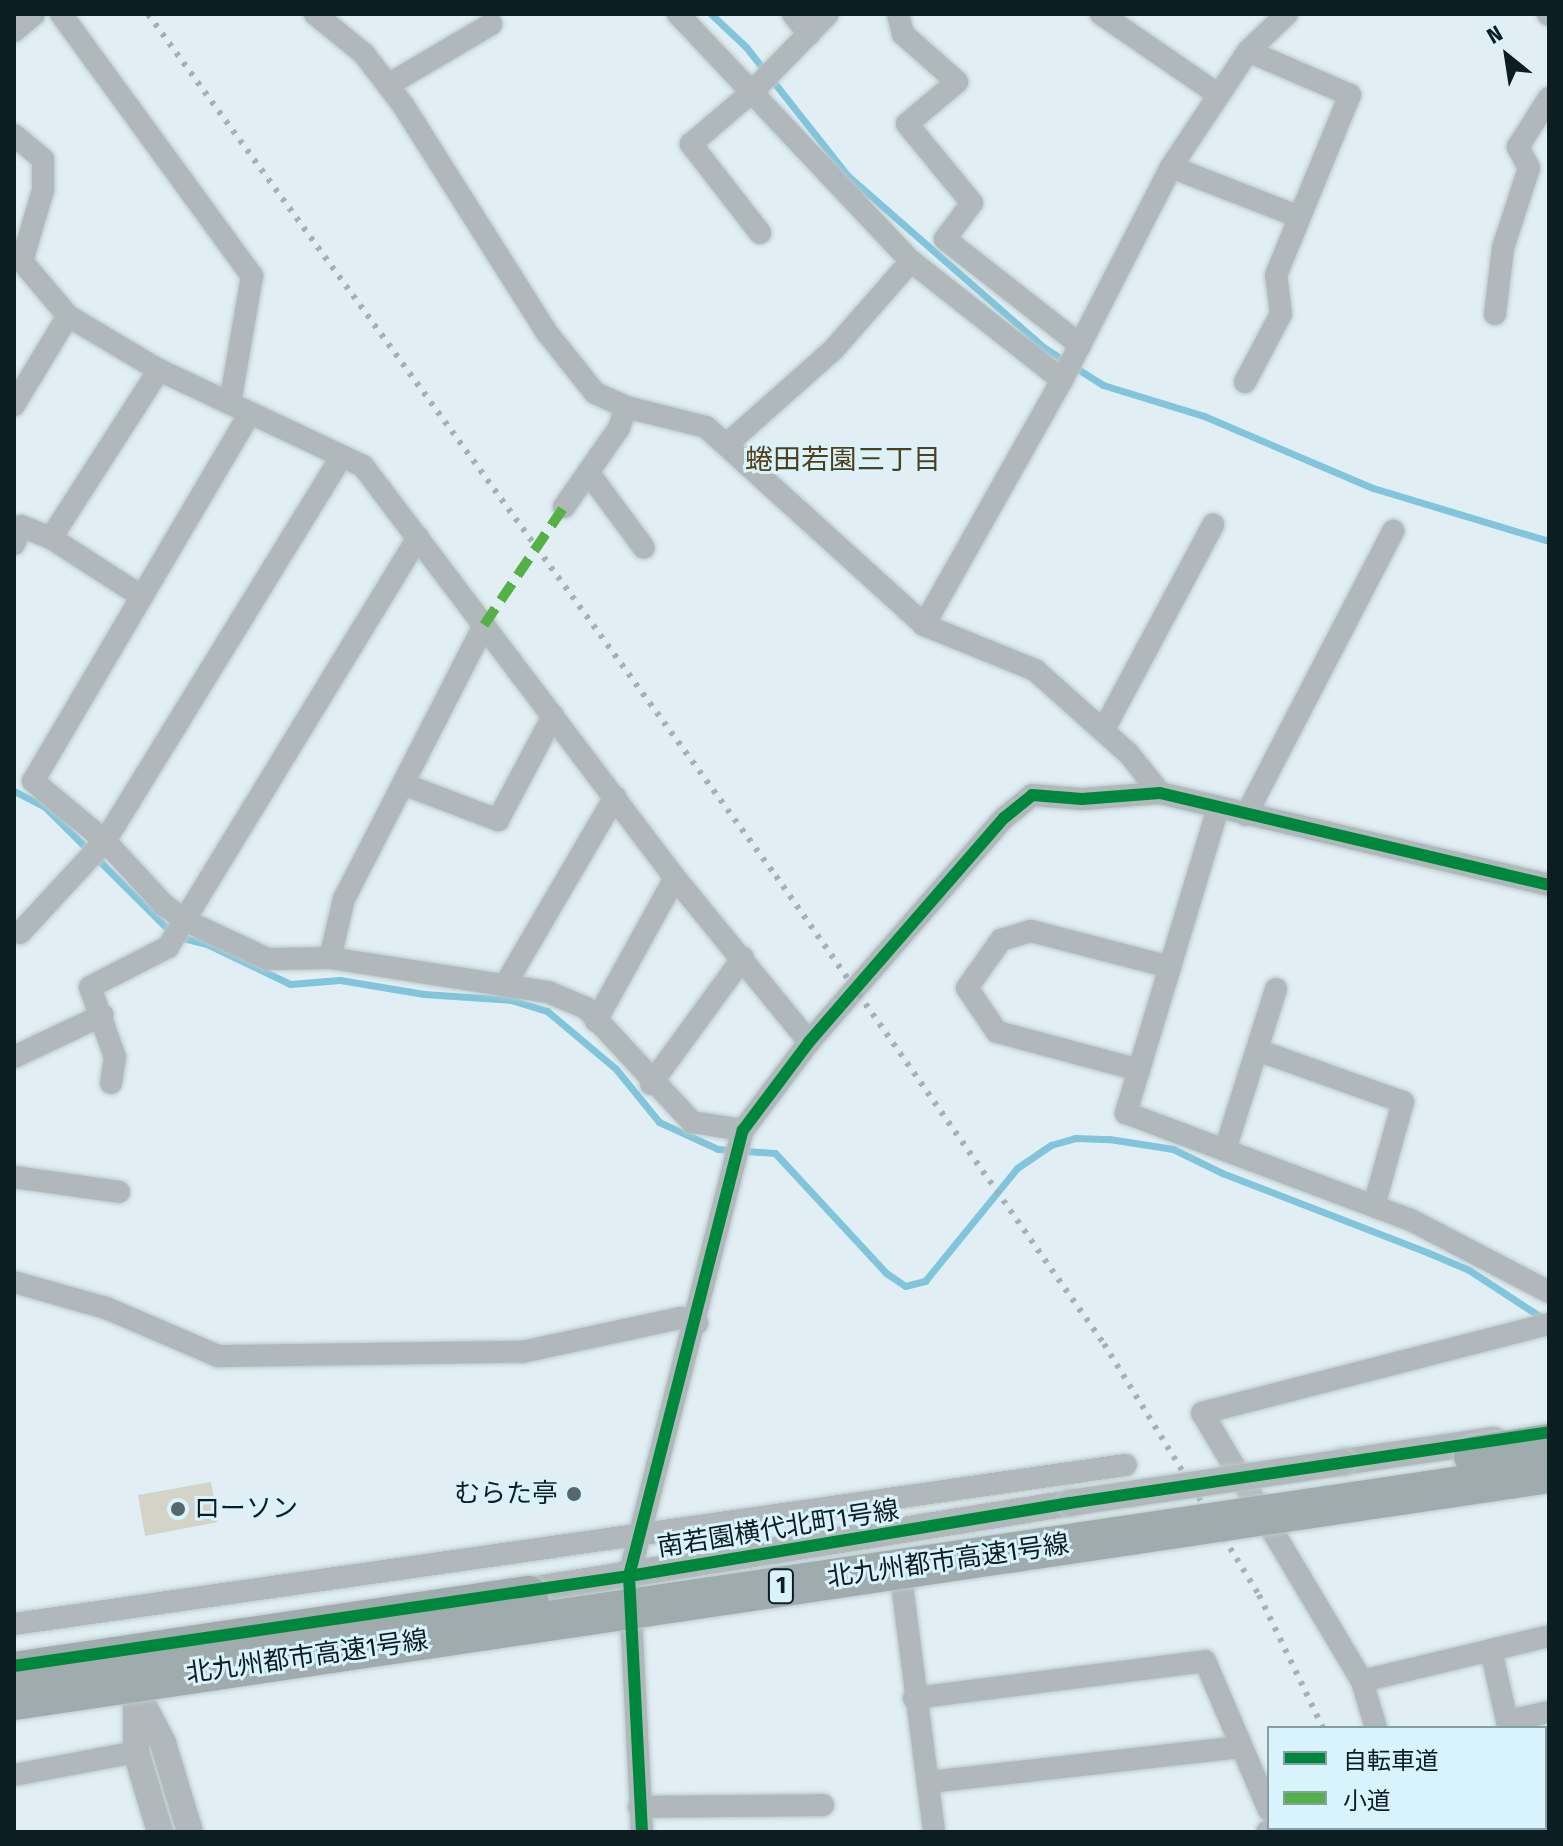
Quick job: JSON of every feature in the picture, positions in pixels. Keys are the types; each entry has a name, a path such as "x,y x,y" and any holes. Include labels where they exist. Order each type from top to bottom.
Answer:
{"highway":[{"name":"北九州都市高速1号線","path":"14,1669 1549,1444"},
{"name":"北九州都市高速1号線","path":"14,1703 1549,1473"}],"street":[{"path":"14,31 34,14"},
{"path":"61,14 252,276 240,408 141,596 33,781 95,851 164,905 178,933 268,959 330,958 548,992 586,1008 651,1084 692,1122 743,1130"},
{"path":"315,14 364,54 388,85 548,334 595,393 626,407 706,427 924,625 1035,670 1103,731 1160,793"},
{"path":"678,14 911,261 1062,380"},
{"path":"793,14 809,34"},
{"path":"760,233 691,144 753,91 828,14"},
{"path":"898,14 903,34 957,82 907,124 972,203 945,239 1080,345"},
{"path":"1101,14 1219,95"},
{"path":"924,625 1062,380 1171,167 1248,51 1287,14"},
{"path":"388,85 491,24"},
{"path":"1245,382 1281,314 1276,275 1350,95 1248,51"},
{"path":"1495,314 1503,248 1529,168 1518,147 1549,98"},
{"path":"14,135 43,159 43,190 19,255 68,316 159,370 363,466 675,878 809,1042"},
{"path":"1171,167 1300,217"},
{"path":"726,445 834,349 911,261"},
{"path":"14,405 68,316"},
{"path":"51,538 159,370"},
{"path":"564,507 619,428 626,407"},
{"path":"20,933 95,851 341,457"},
{"path":"588,472 644,548"},
{"path":"1103,731 1213,525"},
{"path":"14,544 21,526 51,538 141,596"},
{"path":"1246,815 1393,531"},
{"path":"111,1083 115,1057 103,1015 90,987 178,933 418,537"},
{"path":"330,958 344,899 484,625"},
{"path":"403,784 498,820 553,716"},
{"path":"642,1832 628,1620 629,1576 697,1323 743,1130 809,1042 1004,818 1032,795 1082,799 1160,793 1549,885"},
{"path":"505,985 615,797"},
{"path":"1218,808 1126,1113 1411,1220 1549,1292"},
{"path":"596,1021 675,878"},
{"path":"1139,1070 997,1032 967,988 1001,940 1031,931 1170,967"},
{"path":"651,1084 743,958"},
{"path":"1225,1150 1276,989"},
{"path":"14,1057 103,1015"},
{"path":"1257,1050 1403,1102 1374,1206"},
{"path":"14,1177 119,1192"},
{"path":"15,1284 106,1308 218,1356 522,1352 681,1318 697,1323"},
{"path":"1375,1726 1362,1681 1202,1413 1549,1324"},
{"name":"南若園横代北町1号線","path":"14,1669 629,1576 1070,1503 1549,1432"},
{"path":"14,1624 1126,1465"},
{"path":"14,1703 136,1690 628,1620 1549,1479"},
{"path":"901,1577 914,1698 929,1782 934,1832"},
{"path":"1362,1681 1549,1636"},
{"path":"124,1650 136,1690 163,1743 190,1832"},
{"path":"1491,1650 1507,1721 1549,1712"},
{"path":"914,1698 1205,1661 1267,1806"},
{"path":"136,1690 136,1752 160,1832"},
{"path":"929,1782 1241,1747"},
{"path":"14,1775 136,1752"},
{"path":"639,1807 823,1805"}],"building":[{"name":"ローソン","path":"211,1482 218,1522 145,1536 138,1495"}],"waterway":[{"path":"711,14 746,47 848,176 1043,347 1103,385 1204,416 1373,488 1549,541"},
{"path":"14,791 45,807 175,936 207,944 290,984 340,980 424,994 511,1000 547,1011 616,1069 659,1122 718,1149 775,1153 886,1273 905,1286 925,1281 1017,1168 1051,1145 1075,1138 1109,1139 1173,1149 1222,1173 1429,1253 1469,1270 1544,1319"}],"railway":[{"path":"148,14 776,876 1104,1344 1259,1595 1322,1726"}],"marked path":[{"path":"484,625 564,507"}],"cycle path":[{"path":"642,1832 629,1576 743,1130 809,1042 1004,818 1032,795 1082,799 1160,793 1549,885"},
{"path":"14,1666 629,1576 1070,1503 1549,1432"}],"place":[{"name":"むらた亭","path":"574,1494"},
{"name":"ローソン","path":"178,1509"}],"district":[{"name":"蜷田若園三丁目","path":"843,460"}]}
